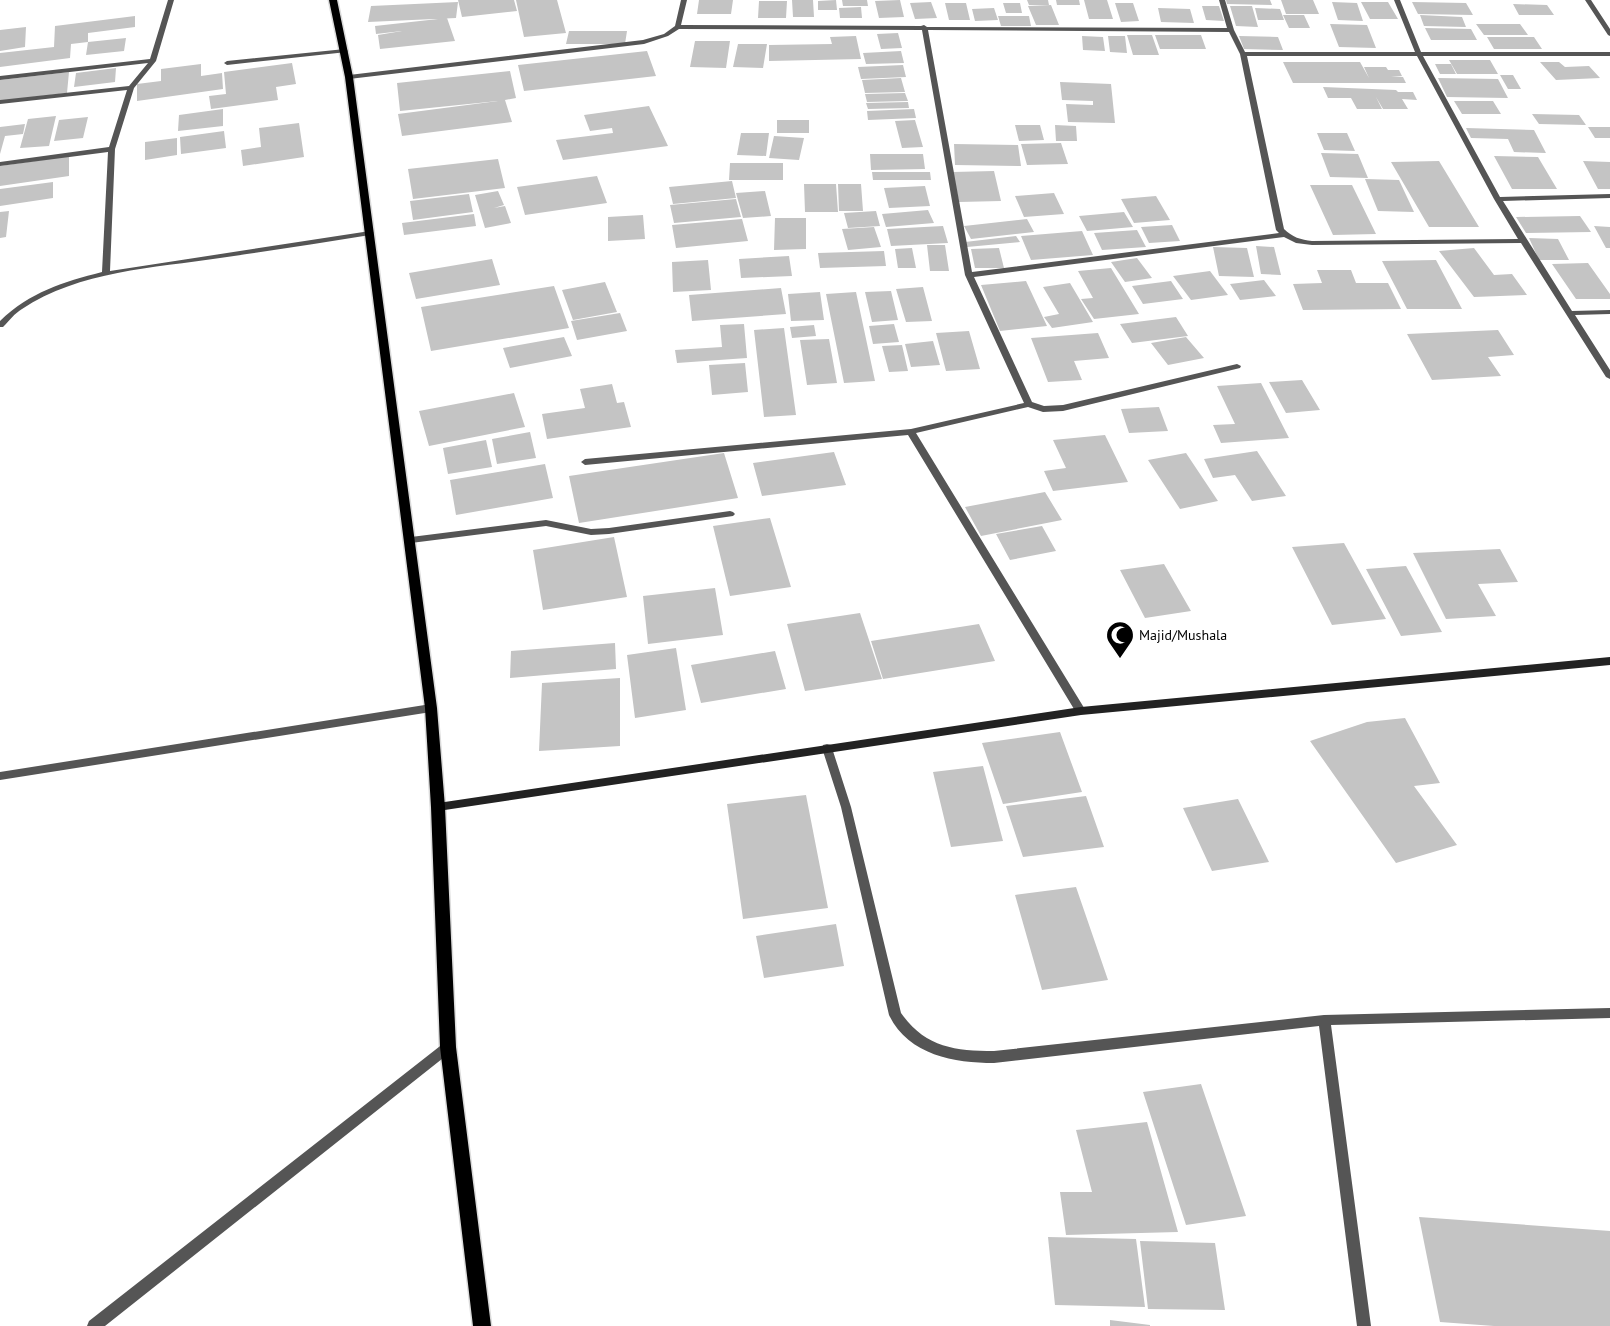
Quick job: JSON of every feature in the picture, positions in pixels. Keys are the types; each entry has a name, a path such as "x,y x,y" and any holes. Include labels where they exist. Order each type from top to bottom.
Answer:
{"main road":[{"path":"334,0 349,77 411,540 431,708 438,807 448,1047 482,1326"}],"street":[{"path":"106,274 112,149 131,88 153,61 171,0"},
{"path":"678,27 684,0"},
{"path":"1222,0 1231,30 1243,54 1280,230 1284,235 1294,240 1312,243 1522,241"},
{"path":"1397,0 1419,54 1498,199 1522,241 1571,313 1610,377"},
{"path":"1588,0 1610,34"},
{"path":"349,77 644,42 666,35 678,27 1231,30"},
{"path":"924,27 969,275 1029,404"},
{"path":"227,63 345,51"},
{"path":"1243,54 1610,54"},
{"path":"0,78 153,61"},
{"path":"0,102 131,88"},
{"path":"0,164 112,149"},
{"path":"1498,199 1610,196"},
{"path":"0,325 4,314 36,297 106,274 370,233"},
{"path":"969,275 1284,235"},
{"path":"1571,313 1610,312"},
{"path":"585,462 911,432 1029,404 1044,409 1063,408 1237,366"},
{"path":"911,432 1081,711"},
{"path":"411,540 546,523 591,532 609,532 730,514"},
{"path":"438,807 1081,711 1610,662"},
{"path":"0,776 431,708"},
{"path":"827,748 846,806 895,1015 902,1027 924,1046 966,1058 994,1058 1324,1020 1610,1013"},
{"path":"1324,1020 1364,1326"},
{"path":"94,1326 448,1047"}],"building":[{"path":"458,0 514,0 517,11 462,17"},
{"path":"516,0 557,0 566,33 524,37"},
{"path":"699,0 733,0 731,14 697,14"},
{"path":"792,0 813,0 814,17 793,17"},
{"path":"836,0 837,10 818,10 818,1"},
{"path":"842,0 867,0 868,6 843,6"},
{"path":"900,0 904,17 879,18 875,1"},
{"path":"1027,0 1048,0 1049,5 1029,5"},
{"path":"1056,0 1079,0 1080,5 1057,5"},
{"path":"1084,0 1107,0 1113,19 1089,19"},
{"path":"1226,0 1270,0 1272,5 1227,4"},
{"path":"1281,0 1313,0 1319,14 1286,14"},
{"path":"759,1 787,1 786,18 758,18"},
{"path":"458,2 456,18 368,22 371,6"},
{"path":"931,2 937,18 915,19 910,3"},
{"path":"1332,2 1357,3 1363,21 1338,20"},
{"path":"1361,2 1388,2 1398,19 1370,19"},
{"path":"1412,2 1466,3 1473,15 1418,14"},
{"path":"945,3 966,3 970,20 949,20"},
{"path":"1003,3 1020,3 1022,13 1006,13"},
{"path":"1115,3 1133,3 1139,21 1121,22"},
{"path":"1513,4 1547,5 1554,15 1519,15"},
{"path":"1051,5 1059,25 1036,25 1028,6"},
{"path":"1202,6 1219,6 1224,21 1206,20"},
{"path":"1230,6 1252,6 1258,27 1236,26"},
{"path":"861,7 862,18 840,18 839,8"},
{"path":"994,8 998,20 975,21 972,9"},
{"path":"1158,8 1190,9 1194,23 1161,22"},
{"path":"1255,8 1280,9 1284,20 1258,20"},
{"path":"1283,15 1304,15 1310,28 1289,28"},
{"path":"1420,15 1462,17 1466,27 1424,26"},
{"path":"135,16 135,27 88,33 88,42 71,44 70,58 0,67 0,53 54,47 55,26"},
{"path":"998,16 1029,16 1031,26 1001,26"},
{"path":"447,18 455,41 380,49 378,35 402,31 376,34 375,26"},
{"path":"1330,24 1367,25 1376,48 1339,47"},
{"path":"1476,24 1520,24 1528,35 1484,35"},
{"path":"26,27 25,47 0,51 0,30"},
{"path":"1425,28 1471,29 1477,40 1431,40"},
{"path":"569,31 627,31 625,44 566,44"},
{"path":"898,33 902,48 881,49 877,34"},
{"path":"1127,35 1152,35 1159,55 1133,55"},
{"path":"1155,35 1201,35 1206,49 1160,49"},
{"path":"856,36 861,59 769,61 769,45 832,44 830,37"},
{"path":"1082,36 1103,37 1105,51 1083,50"},
{"path":"1108,36 1125,36 1127,53 1110,52"},
{"path":"1239,36 1278,37 1283,50 1244,49"},
{"path":"1487,37 1534,37 1542,49 1494,49"},
{"path":"126,38 124,51 86,55 88,42"},
{"path":"695,41 730,41 726,68 690,67"},
{"path":"738,44 767,44 763,68 733,67"},
{"path":"647,51 656,76 524,91 518,65"},
{"path":"901,51 904,63 866,64 863,53"},
{"path":"1449,60 1490,60 1498,74 1457,74"},
{"path":"1283,62 1360,62 1369,78 1364,67 1386,67 1388,70 1399,70 1402,76 1391,76 1403,77 1406,83 1293,83"},
{"path":"1540,62 1559,62 1565,67 1589,66 1600,78 1556,80"},
{"path":"292,63 296,84 276,87 278,100 211,109 209,96 226,94 224,72"},
{"path":"201,64 201,76 222,73 223,89 137,101 137,84 161,81 161,69"},
{"path":"1435,64 1451,64 1456,74 1440,74"},
{"path":"903,65 906,77 861,79 858,67"},
{"path":"116,68 115,82 74,87 76,73"},
{"path":"510,71 516,98 505,100 512,122 402,136 398,114 498,101 400,111 397,83"},
{"path":"69,72 67,93 0,101 0,80"},
{"path":"1500,75 1513,75 1521,89 1508,89"},
{"path":"901,78 905,92 865,93 862,80"},
{"path":"1438,78 1498,79 1508,98 1447,97"},
{"path":"1060,82 1111,84 1115,123 1068,122 1066,104 1093,105 1093,101 1062,100"},
{"path":"1323,87 1413,92 1417,100 1402,99 1408,109 1383,109 1376,97 1382,109 1357,109 1351,98 1328,98"},
{"path":"905,93 908,101 867,102 865,94"},
{"path":"1454,101 1493,101 1501,114 1462,114"},
{"path":"908,102 909,108 868,109 866,103"},
{"path":"649,106 668,146 563,160 556,140 613,133 612,128 590,131 584,115"},
{"path":"223,109 223,126 178,131 179,115"},
{"path":"914,109 916,118 868,120 867,111"},
{"path":"1532,114 1579,115 1586,125 1539,124"},
{"path":"56,116 49,146 20,148 28,119"},
{"path":"88,117 83,138 54,141 59,120"},
{"path":"777,120 809,120 809,133 777,133"},
{"path":"915,120 923,147 902,148 895,121"},
{"path":"299,123 304,157 243,166 241,150 261,147 259,128"},
{"path":"25,124 23,134 5,136 0,154 0,127"},
{"path":"1015,125 1040,125 1044,140 1019,141"},
{"path":"1055,125 1076,126 1077,141 1056,141"},
{"path":"1588,127 1610,127 1610,138 1595,138"},
{"path":"1466,128 1534,130 1546,153 1514,152 1508,139 1471,138"},
{"path":"224,131 226,148 181,154 180,137"},
{"path":"741,133 769,133 766,156 737,155"},
{"path":"1317,133 1347,133 1355,151 1324,150"},
{"path":"774,136 804,138 799,160 769,158"},
{"path":"177,138 177,155 145,160 145,142"},
{"path":"1061,143 1068,164 1027,165 1021,144"},
{"path":"954,144 1018,145 1021,166 955,165"},
{"path":"1321,153 1358,154 1368,178 1330,177"},
{"path":"870,154 923,154 925,169 871,170"},
{"path":"69,156 69,176 0,186 0,166"},
{"path":"1494,156 1538,157 1557,189 1512,189"},
{"path":"498,159 505,188 413,199 408,169"},
{"path":"1439,161 1479,227 1429,227 1391,162"},
{"path":"1583,161 1610,162 1610,189 1598,189"},
{"path":"730,163 783,163 783,180 729,180"},
{"path":"994,171 1001,201 959,202 953,172"},
{"path":"872,172 930,172 931,180 873,180"},
{"path":"597,176 607,203 525,215 517,187"},
{"path":"1365,179 1399,180 1414,212 1378,211"},
{"path":"732,181 736,198 673,204 669,187"},
{"path":"53,182 53,198 0,206 0,189"},
{"path":"804,184 836,184 838,212 805,212"},
{"path":"838,184 861,184 863,211 839,211"},
{"path":"1310,185 1352,185 1376,234 1333,235"},
{"path":"925,186 930,206 889,208 884,188"},
{"path":"498,191 504,205 494,208 505,206 511,223 485,228 475,195"},
{"path":"765,191 771,216 743,218 736,193"},
{"path":"1054,193 1064,214 1024,217 1015,196"},
{"path":"469,194 473,212 413,220 410,201"},
{"path":"1156,196 1170,220 1134,223 1121,199"},
{"path":"736,199 741,217 674,223 670,205"},
{"path":"928,210 934,223 886,227 882,214"},
{"path":"9,211 6,237 0,238 0,212"},
{"path":"876,211 880,226 848,228 844,213"},
{"path":"1124,212 1133,227 1087,231 1079,216"},
{"path":"474,214 476,226 404,235 402,223"},
{"path":"643,215 645,239 608,241 608,217"},
{"path":"1580,216 1591,232 1526,233 1516,217"},
{"path":"775,218 806,218 806,249 774,250"},
{"path":"742,219 748,241 676,248 672,225"},
{"path":"1027,219 1034,232 971,239 964,226"},
{"path":"1172,225 1180,241 1149,243 1141,227"},
{"path":"943,226 948,243 891,246 887,229"},
{"path":"1594,226 1610,227 1610,248 1606,248"},
{"path":"874,227 881,247 848,250 842,229"},
{"path":"1137,230 1146,247 1102,250 1094,233"},
{"path":"1082,231 1093,255 1031,260 1021,236"},
{"path":"1016,236 1020,242 967,247 965,242"},
{"path":"1529,238 1558,239 1569,260 1539,260"},
{"path":"927,245 945,245 949,271 930,271"},
{"path":"1256,246 1274,247 1281,275 1261,274"},
{"path":"1213,247 1247,248 1254,277 1219,276"},
{"path":"912,248 916,268 898,268 895,249"},
{"path":"999,248 1004,268 975,268 971,249"},
{"path":"1474,248 1494,275 1512,274 1527,295 1474,297 1439,251"},
{"path":"884,251 886,266 820,268 818,253"},
{"path":"789,256 792,276 741,278 739,259"},
{"path":"1137,258 1152,278 1125,282 1111,262"},
{"path":"492,259 500,285 416,299 409,273"},
{"path":"708,260 711,290 673,292 672,262"},
{"path":"1436,260 1462,309 1407,309 1382,261"},
{"path":"1588,263 1610,294 1610,299 1576,299 1552,264"},
{"path":"1111,268 1139,314 1094,319 1081,299 1093,298 1078,271"},
{"path":"1317,270 1351,270 1356,283 1388,283 1401,309 1303,310 1293,284 1322,283"},
{"path":"1210,271 1228,295 1191,300 1173,276"},
{"path":"1264,280 1276,296 1240,300 1230,284"},
{"path":"1026,281 1047,326 1000,331 981,285"},
{"path":"1171,281 1183,299 1143,304 1132,286"},
{"path":"605,282 617,312 573,320 562,290"},
{"path":"1070,283 1093,322 1052,328 1044,317 1059,314 1043,287"},
{"path":"554,286 569,328 431,351 421,307"},
{"path":"923,287 932,321 906,322 896,289"},
{"path":"781,288 786,314 692,321 689,295"},
{"path":"891,291 898,320 872,322 865,292"},
{"path":"820,292 824,320 791,321 788,294"},
{"path":"856,292 875,381 844,383 826,294"},
{"path":"620,313 627,331 577,340 571,321"},
{"path":"1176,317 1188,336 1132,343 1120,324"},
{"path":"744,324 747,358 677,363 675,350 722,347 720,325"},
{"path":"894,324 899,342 873,344 869,326"},
{"path":"814,325 816,336 792,338 790,327"},
{"path":"784,328 796,415 764,417 754,330"},
{"path":"1498,330 1514,355 1488,357 1501,376 1432,380 1407,334"},
{"path":"969,331 980,369 946,371 936,333"},
{"path":"1098,333 1109,358 1074,361 1082,380 1048,382 1031,338"},
{"path":"564,337 572,356 510,368 503,348"},
{"path":"1186,337 1204,358 1168,365 1151,343"},
{"path":"829,339 837,383 807,385 800,340"},
{"path":"933,341 940,365 911,367 905,344"},
{"path":"902,345 908,371 889,372 882,346"},
{"path":"745,363 748,392 712,395 709,365"},
{"path":"1302,380 1320,410 1286,413 1269,382"},
{"path":"1261,383 1289,438 1221,443 1213,425 1235,424 1217,386"},
{"path":"612,384 617,403 624,402 631,427 547,439 542,414 585,408 580,389"},
{"path":"514,393 525,427 429,446 419,411"},
{"path":"1159,407 1168,431 1129,433 1121,409"},
{"path":"530,432 536,458 497,464 492,439"},
{"path":"1105,435 1128,482 1053,491 1044,471 1066,468 1053,440"},
{"path":"486,440 492,467 448,474 443,448"},
{"path":"1257,451 1286,496 1252,501 1235,475 1213,478 1204,459"},
{"path":"834,452 846,485 762,496 753,463"},
{"path":"724,453 738,498 579,523 569,476"},
{"path":"1186,453 1218,501 1180,509 1148,460"},
{"path":"545,464 553,498 456,515 450,480"},
{"path":"1045,492 1062,520 981,536 965,507"},
{"path":"770,518 791,587 730,596 713,526"},
{"path":"1042,526 1056,551 1010,560 996,534"},
{"path":"614,537 627,597 543,610 533,550"},
{"path":"1344,543 1386,619 1332,625 1292,547"},
{"path":"1500,549 1518,582 1478,584 1496,616 1446,619 1413,553"},
{"path":"1164,564 1191,611 1145,618 1120,570"},
{"path":"1406,566 1442,632 1401,636 1366,569"},
{"path":"715,588 723,635 648,644 643,596"},
{"path":"860,613 882,679 805,691 787,624"},
{"path":"979,624 995,661 883,679 871,641"},
{"path":"615,643 616,669 510,678 511,651"},
{"path":"676,648 686,710 635,718 627,655"},
{"path":"775,651 786,689 701,703 691,665"},
{"path":"620,678 620,746 539,751 542,683"},
{"path":"1405,718 1440,783 1414,786 1457,845 1396,863 1310,741 1367,722"},
{"path":"1060,732 1082,792 1003,804 982,743"},
{"path":"983,766 1003,841 951,847 933,772"},
{"path":"806,795 828,908 743,919 727,804"},
{"path":"1086,796 1104,847 1023,857 1006,806"},
{"path":"1238,799 1269,862 1212,871 1183,808"},
{"path":"1076,887 1108,980 1042,990 1015,895"},
{"path":"836,924 844,966 764,978 756,936"},
{"path":"1201,1084 1246,1216 1186,1225 1143,1092"},
{"path":"1147,1122 1178,1232 1066,1235 1060,1192 1092,1192 1076,1130"},
{"path":"1419,1217 1610,1231 1610,1326 1494,1326 1440,1322"},
{"path":"1048,1237 1136,1239 1145,1307 1055,1305"},
{"path":"1140,1241 1215,1243 1225,1310 1148,1309"},
{"path":"1110,1320 1150,1325 1150,1326 1110,1326"}],"place":[{"name":"Majid/Mushala","path":"1120,659"}]}
